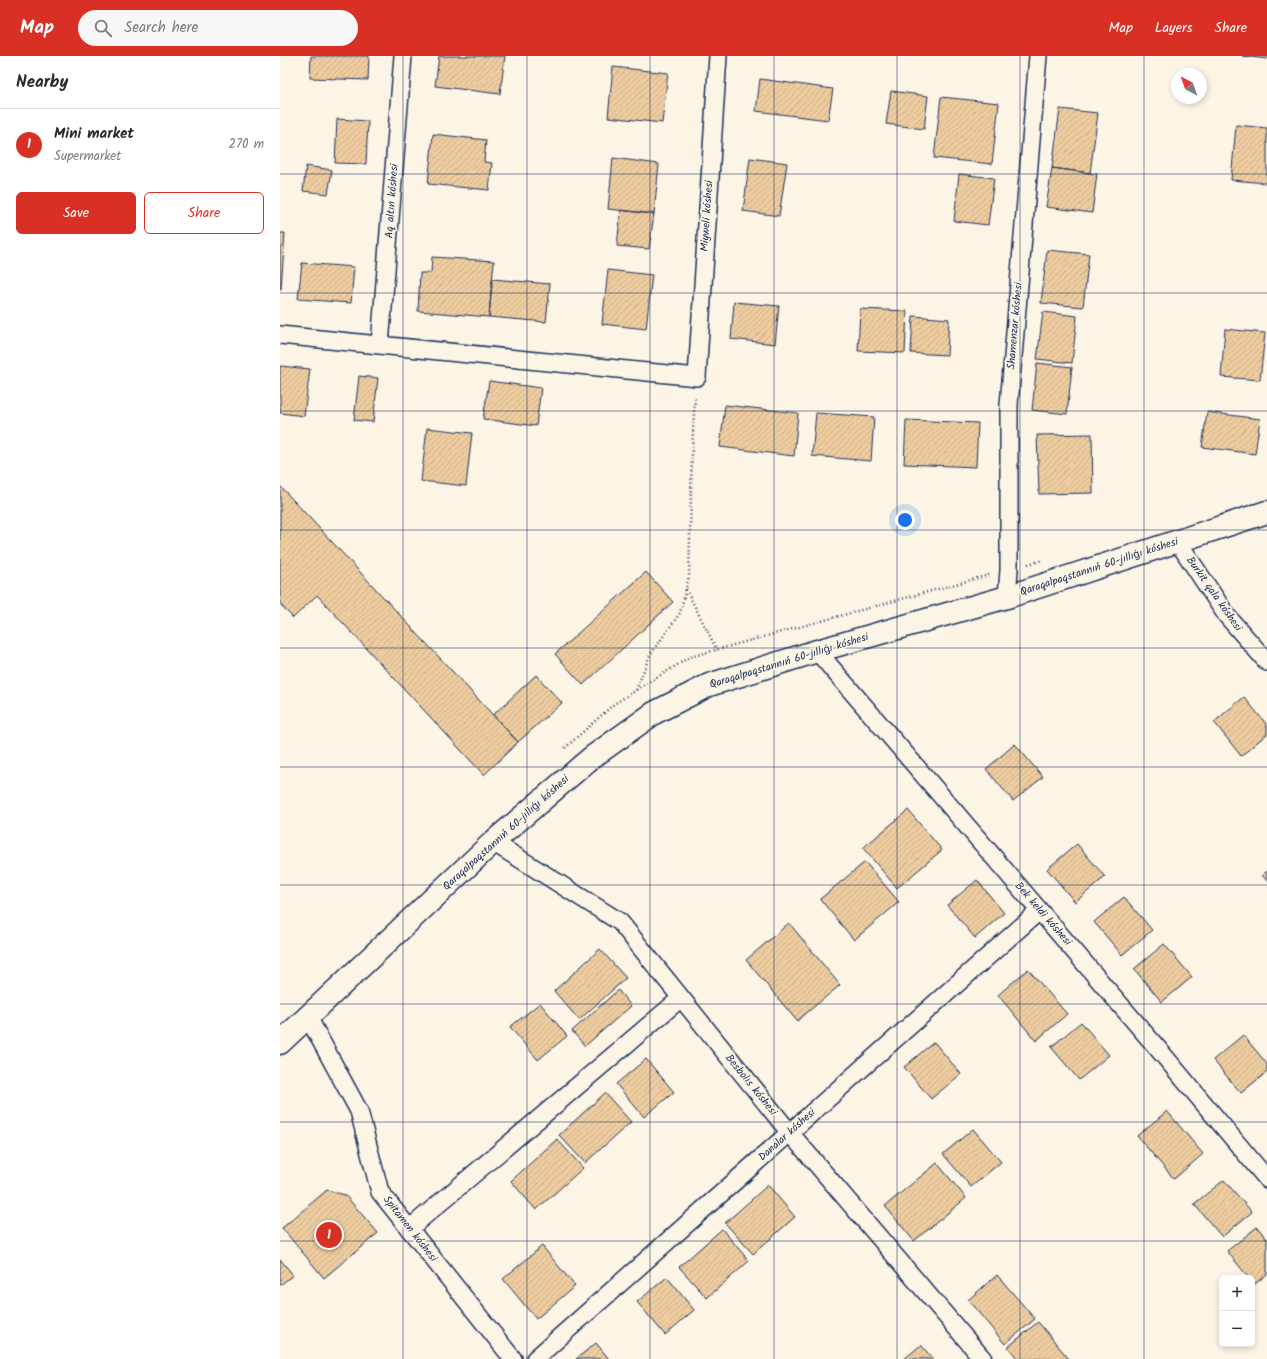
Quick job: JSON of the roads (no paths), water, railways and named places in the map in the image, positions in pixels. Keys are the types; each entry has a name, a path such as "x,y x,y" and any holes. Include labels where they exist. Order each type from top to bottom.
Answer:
{"street":[{"name":"Aq altın kóshesi","path":"380,345 403,56"},
{"name":"Miyweli kóshesi","path":"380,345 697,377 718,56"},
{"name":"Shamenzar kóshesi","path":"1007,597 1009,570 1009,405 1038,56"},
{"path":"280,336 380,345"},
{"name":"Qaraqalpaqstannıń 60-jıllıǵı kóshesi","path":"280,1043 493,842 591,758 654,713 709,684 817,651 1007,597 1267,512"},
{"name":"Burkit qala kóshesi","path":"1178,542 1227,616 1267,662"},
{"name":"Bek keldi kóshesi","path":"817,651 1267,1179"},
{"name":"Besbolıs kóshesi","path":"493,842 620,922 790,1133 983,1359"},
{"name":"Danalar kóshesi","path":"535,1359 1040,911"},
{"path":"409,1229 681,998"},
{"name":"Spitamen kóshesi","path":"308,1017 359,1111 380,1192 513,1359"}],"place":[{"name":"Mini market","path":"329,1235"}]}
